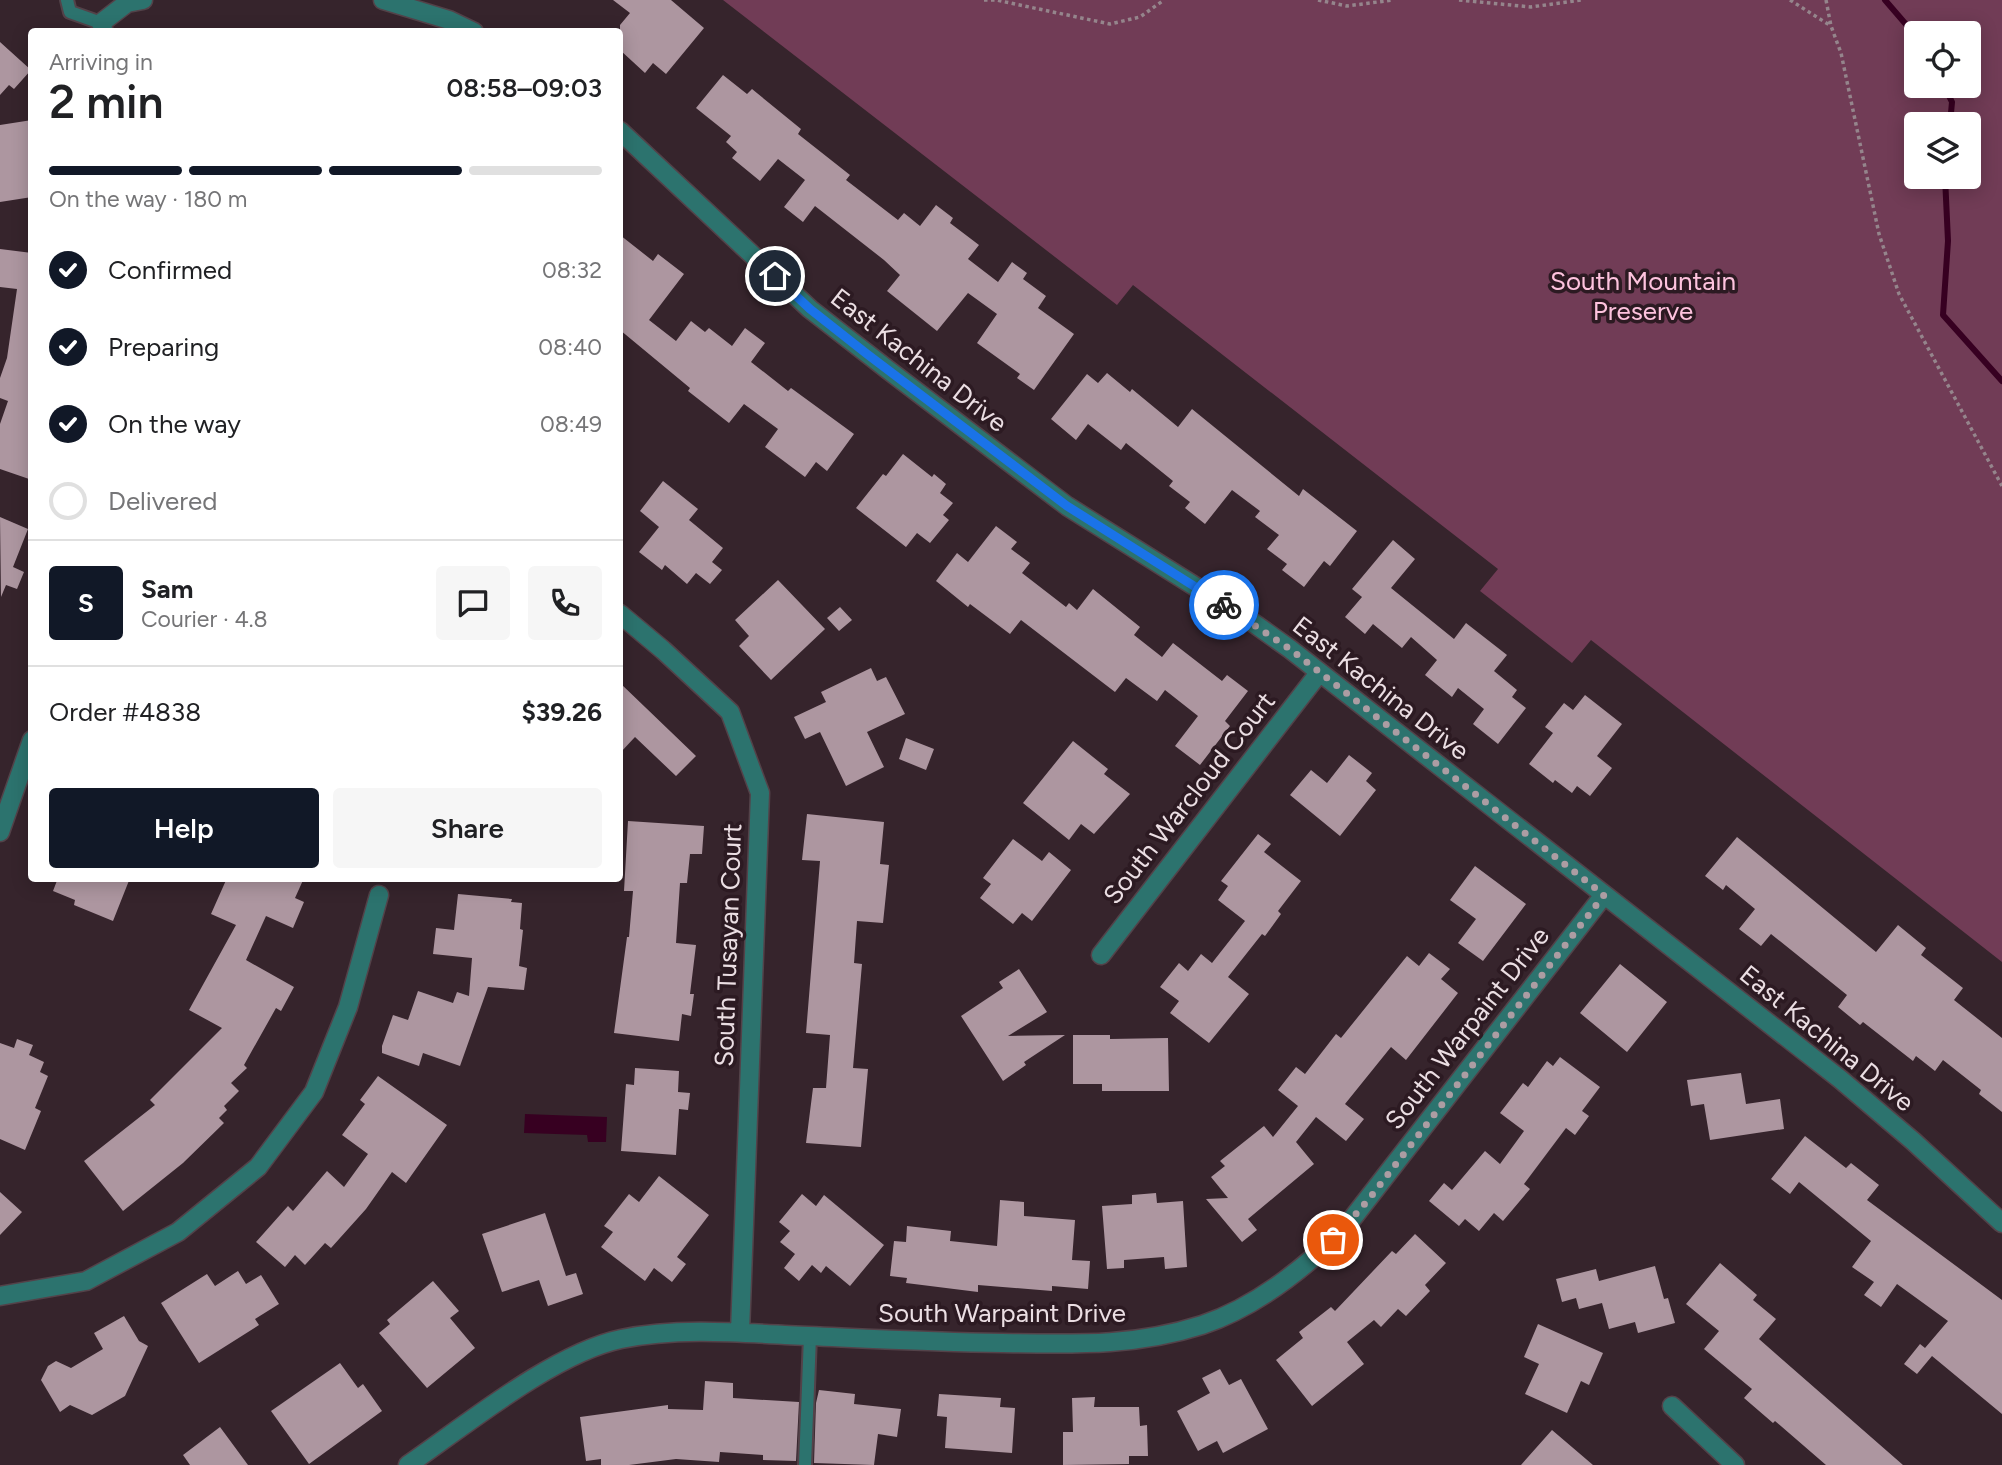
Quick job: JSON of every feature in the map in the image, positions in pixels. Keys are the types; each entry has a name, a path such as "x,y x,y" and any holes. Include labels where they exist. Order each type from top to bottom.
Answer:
{"street":[{"path":"103,27 127,3 144,0"},
{"path":"383,0 449,20 466,28"},
{"name":"East Kachina Drive","path":"623,134 810,309 1067,506 1252,622 1320,673 1840,1079 1913,1141 2002,1223"},
{"name":"South Tusayan Court","path":"623,617 730,712 760,793 740,1332"},
{"name":"South Warcloud Court","path":"1101,955 1320,673"},
{"path":"0,832 28,752"},
{"path":"0,1296 86,1281 178,1232 258,1167 314,1092 348,1007 379,895"},
{"name":"South Warpaint Drive","path":"408,1465 535,1378 580,1354 620,1339 669,1333 740,1332 978,1343 1125,1343 1203,1325 1229,1314 1299,1270 1321,1253 1345,1228 1604,895"},
{"path":"1672,1406 1735,1465"}],"lane":[{"path":"67,0 70,12 103,27"},
{"path":"805,1465 810,1336"}],"path":[{"path":"984,0 996,0 1110,24 1140,17 1164,0"},
{"path":"1318,0 1347,6 1392,0"},
{"path":"1459,0 1531,7 1581,0"},
{"path":"1790,0 1831,26"},
{"path":"1826,0 1831,26 1841,52 1879,234 1899,294 2002,486"}],"green space":[{"name":"South Mountain Preserve","path":"723,0 2002,0 2002,962 1591,640 1572,663 1480,591 1498,569 1133,285 1117,305"}],"shaded area":[{"path":"525,1114 607,1117 606,1142 588,1142 587,1135 524,1133"}],"building":[{"path":"613,0 671,0 704,28 666,74 653,63 645,73 623,53 623,28 620,28 620,25 630,13"},
{"path":"0,42 28,67 28,73 14,89 9,85 0,95"},
{"path":"723,75 747,94 752,89 801,129 798,134 850,175 846,180 898,220 904,213 920,226 936,205 953,218 950,223 979,245 968,259 998,282 1012,262 1027,273 1023,279 1046,296 1038,308 1074,334 1034,390 1017,378 1020,374 977,343 997,314 968,293 937,331 887,291 900,275 884,260 815,206 803,222 784,207 805,180 778,159 760,181 732,158 737,152 726,142 731,136 696,108"},
{"path":"28,121 28,198 0,202 0,125"},
{"path":"623,237 653,261 658,254 684,274 649,320 676,341 691,321 705,332 709,328 732,346 745,328 765,343 751,362 788,391 791,388 854,434 827,471 816,462 805,477 765,447 778,429 744,404 729,423 688,391 690,388 623,332"},
{"path":"0,249 28,252 28,479 0,469 0,424 8,401 0,398 0,378 7,358 17,289 0,287"},
{"path":"1107,373 1130,392 1132,389 1178,427 1192,409 1299,496 1303,489 1357,531 1330,566 1324,561 1304,587 1282,570 1287,564 1267,549 1279,535 1255,517 1260,511 1232,490 1205,524 1185,508 1190,502 1169,486 1173,481 1126,443 1121,450 1088,424 1076,440 1051,419 1087,374 1098,383"},
{"path":"903,454 932,477 934,474 946,484 940,493 953,503 943,515 949,520 930,543 917,533 906,547 856,508"},
{"path":"663,481 698,509 689,520 723,548 712,562 722,570 710,584 696,573 687,584 665,565 662,570 639,552 659,527 640,511"},
{"path":"0,517 28,529 13,567 24,572 17,589 6,585 1,597"},
{"path":"996,526 1017,542 1011,549 1030,563 1022,573 1066,607 1069,603 1077,610 1093,589 1140,627 1134,635 1162,657 1173,643 1222,681 1227,675 1248,691 1225,721 1230,726 1200,765 1175,746 1198,716 1165,690 1157,701 1126,678 1115,692 1021,620 1010,634 970,604 968,607 936,581 957,553 968,562"},
{"path":"1393,540 1415,559 1391,588 1454,639 1466,623 1507,655 1494,671 1517,690 1512,697 1526,708 1498,744 1473,724 1484,709 1458,688 1452,697 1425,675 1437,660 1411,637 1402,648 1373,624 1365,634 1345,617 1362,597 1352,589"},
{"path":"778,580 825,629 771,680 739,646 749,636 735,620"},
{"path":"840,607 852,620 839,631 827,618"},
{"path":"871,668 877,681 886,677 905,714 867,732 884,767 846,786 820,732 805,739 794,717 826,702 821,692"},
{"path":"623,686 696,756 676,776 635,737 623,750"},
{"path":"1585,695 1622,724 1597,756 1612,768 1590,796 1577,786 1572,793 1555,780 1553,783 1529,764 1553,733 1545,727 1564,703 1573,710"},
{"path":"906,738 934,749 926,770 899,759"},
{"path":"1073,741 1108,769 1104,774 1130,794 1094,834 1081,824 1069,840 1023,803"},
{"path":"1349,755 1372,773 1366,781 1376,790 1340,836 1290,795 1311,770 1327,783"},
{"path":"807,814 884,822 880,864 889,865 883,923 857,921 854,963 862,964 853,1068 868,1069 861,1147 806,1143 813,1088 826,1088 830,1035 806,1033 820,861 802,860"},
{"path":"628,821 704,826 702,854 690,854 687,883 680,883 676,943 696,945 690,994 694,994 691,1016 682,1014 679,1041 614,1033 629,937 633,891 624,891"},
{"path":"1258,834 1271,844 1264,852 1301,881 1278,911 1281,914 1265,936 1262,934 1228,977 1249,994 1209,1043 1170,1013 1179,1001 1160,987 1179,963 1188,971 1201,954 1212,963 1245,921 1218,900 1228,886 1221,881"},
{"path":"1737,837 1876,952 1898,925 1926,948 1921,955 1963,988 1954,1000 2002,1038 2002,1112 1979,1094 1981,1090 1943,1060 1935,1071 1916,1056 1913,1061 1863,1022 1860,1025 1838,1007 1847,995 1771,934 1761,946 1739,929 1755,909 1726,885 1723,890 1705,876"},
{"path":"1013,839 1042,861 1049,852 1071,870 1032,921 1022,913 1013,924 980,898 991,884 983,878"},
{"path":"1475,866 1526,904 1483,961 1458,943 1476,919 1450,900"},
{"path":"56,882 128,882 113,921 74,905 75,900 53,891"},
{"path":"225,882 302,882 295,898 304,902 293,928 266,916 246,960 294,987 281,1011 276,1008 244,1065 247,1068 231,1083 239,1091 224,1106 227,1110 219,1118 224,1123 183,1163 123,1211 84,1161 155,1105 150,1100 222,1028 189,1010 236,925 211,914"},
{"path":"458,894 512,899 511,902 522,903 520,929 523,930 519,966 527,968 524,990 488,987 460,1066 423,1053 419,1066 382,1053 382,1046 393,1015 408,1020 418,991 453,1003 457,992 469,996 472,958 433,954 436,928 454,930"},
{"path":"1429,953 1450,969 1441,979 1458,993 1406,1060 1391,1047 1345,1104 1364,1119 1346,1141 1316,1117 1296,1142 1314,1164 1248,1219 1257,1230 1242,1242 1206,1199 1228,1198 1211,1177 1225,1166 1220,1161 1264,1126 1273,1137 1298,1106 1278,1090 1296,1067 1305,1074 1336,1034 1341,1038 1407,956 1419,966"},
{"path":"1620,964 1667,1002 1627,1052 1580,1013"},
{"path":"1019,969 1047,1012 1008,1036 1065,1035 1024,1062 1026,1065 1003,1081 961,1016 1003,988 999,982"},
{"path":"1073,1035 1110,1035 1110,1039 1168,1038 1169,1091 1102,1091 1102,1084 1073,1084"},
{"path":"17,1039 33,1045 29,1055 44,1062 40,1072 48,1076 35,1108 41,1111 25,1150 0,1139 0,1043 14,1048"},
{"path":"1560,1057 1600,1087 1582,1111 1589,1116 1575,1135 1566,1128 1524,1184 1530,1189 1503,1221 1494,1213 1479,1231 1465,1219 1459,1226 1429,1201 1444,1183 1452,1190 1485,1151 1500,1164 1524,1131 1500,1113 1523,1083 1528,1087 1547,1061 1553,1066"},
{"path":"635,1068 679,1071 678,1092 690,1093 688,1110 679,1109 676,1155 621,1151 626,1084 634,1085"},
{"path":"1741,1073 1746,1104 1780,1099 1784,1129 1710,1140 1704,1104 1691,1106 1687,1080"},
{"path":"378,1076 447,1125 406,1183 392,1172 366,1209 331,1248 325,1243 305,1265 295,1255 285,1267 256,1242 288,1206 293,1211 327,1171 344,1187 368,1154 342,1135 365,1104 360,1100"},
{"path":"1805,1136 1846,1168 1851,1163 1879,1185 1867,1200 2002,1300 2002,1414 1932,1356 1917,1374 1904,1364 1920,1344 1925,1348 1948,1321 1897,1284 1881,1307 1864,1295 1874,1282 1852,1267 1871,1241 1799,1182 1790,1194 1771,1179"},
{"path":"659,1176 709,1215 677,1257 686,1264 672,1282 654,1268 645,1281 601,1247 613,1232 604,1226 629,1194 639,1202"},
{"path":"0,1192 22,1212 0,1235"},
{"path":"1156,1193 1157,1203 1183,1201 1187,1267 1165,1269 1164,1257 1124,1260 1124,1268 1107,1269 1102,1206 1132,1204 1132,1195"},
{"path":"802,1194 816,1206 824,1195 884,1245 850,1286 826,1266 821,1273 812,1265 799,1281 784,1268 795,1254 780,1242 790,1231 779,1222"},
{"path":"1000,1200 1024,1202 1024,1216 1075,1220 1072,1260 1090,1261 1088,1289 1052,1286 1052,1291 978,1285 978,1292 906,1283 907,1278 890,1276 894,1241 906,1242 907,1226 951,1231 950,1241 997,1246"},
{"path":"545,1213 566,1276 576,1273 583,1294 548,1306 539,1280 502,1292 482,1234"},
{"path":"1415,1234 1446,1263 1425,1285 1430,1291 1406,1316 1398,1309 1381,1327 1374,1320 1347,1342 1364,1364 1312,1406 1276,1360 1303,1338 1299,1332 1331,1307 1335,1311 1392,1251 1396,1254"},
{"path":"1720,1263 1757,1295 1753,1300 1776,1319 1759,1339 1903,1465 1826,1465 1744,1398 1752,1389 1704,1349 1719,1331 1686,1304"},
{"path":"1655,1266 1664,1299 1668,1298 1675,1323 1638,1333 1635,1322 1609,1329 1602,1303 1579,1309 1576,1298 1562,1302 1556,1279 1596,1269 1599,1281"},
{"path":"238,1271 246,1284 261,1275 279,1304 255,1319 259,1325 199,1363 161,1303 207,1274 215,1286"},
{"path":"433,1281 459,1311 450,1318 475,1348 427,1388 379,1333 390,1324 387,1320"},
{"path":"124,1316 139,1341 148,1346 125,1396 92,1415 70,1405 60,1412 41,1380 48,1366 56,1361 71,1368 103,1349 94,1333"},
{"path":"1538,1324 1603,1353 1589,1385 1581,1381 1567,1413 1525,1394 1539,1364 1524,1357"},
{"path":"340,1363 358,1388 363,1384 382,1411 309,1464 271,1411"},
{"path":"1220,1369 1229,1385 1241,1379 1268,1429 1223,1453 1217,1441 1198,1451 1177,1411 1210,1393 1202,1378"},
{"path":"705,1381 733,1383 733,1398 799,1402 796,1461 763,1460 763,1455 720,1452 719,1462 676,1459 629,1465 601,1465 601,1459 586,1461 580,1417 668,1405 668,1409 703,1410"},
{"path":"819,1390 855,1394 854,1404 901,1409 897,1437 878,1434 874,1465 814,1463 816,1403"},
{"path":"939,1394 1001,1398 1000,1407 1015,1408 1012,1453 945,1448 947,1417 937,1416"},
{"path":"1095,1397 1094,1407 1139,1407 1140,1426 1147,1425 1148,1456 1129,1456 1129,1464 1063,1465 1063,1432 1073,1432 1072,1398"},
{"path":"220,1427 248,1465 190,1465 183,1455"},
{"path":"1552,1430 1593,1465 1521,1465"}],"waterway":[{"path":"1885,0 1904,22"},
{"path":"1950,98 1951,112"},
{"path":"1946,189 1948,241 1943,315 2002,381"}],"way so far":[{"path":"1224,605 1290,649 1604,895 1369,1199 1333,1240"}],"route":[{"path":"775,276 810,309 867,354 1067,506 1224,605"}]}
